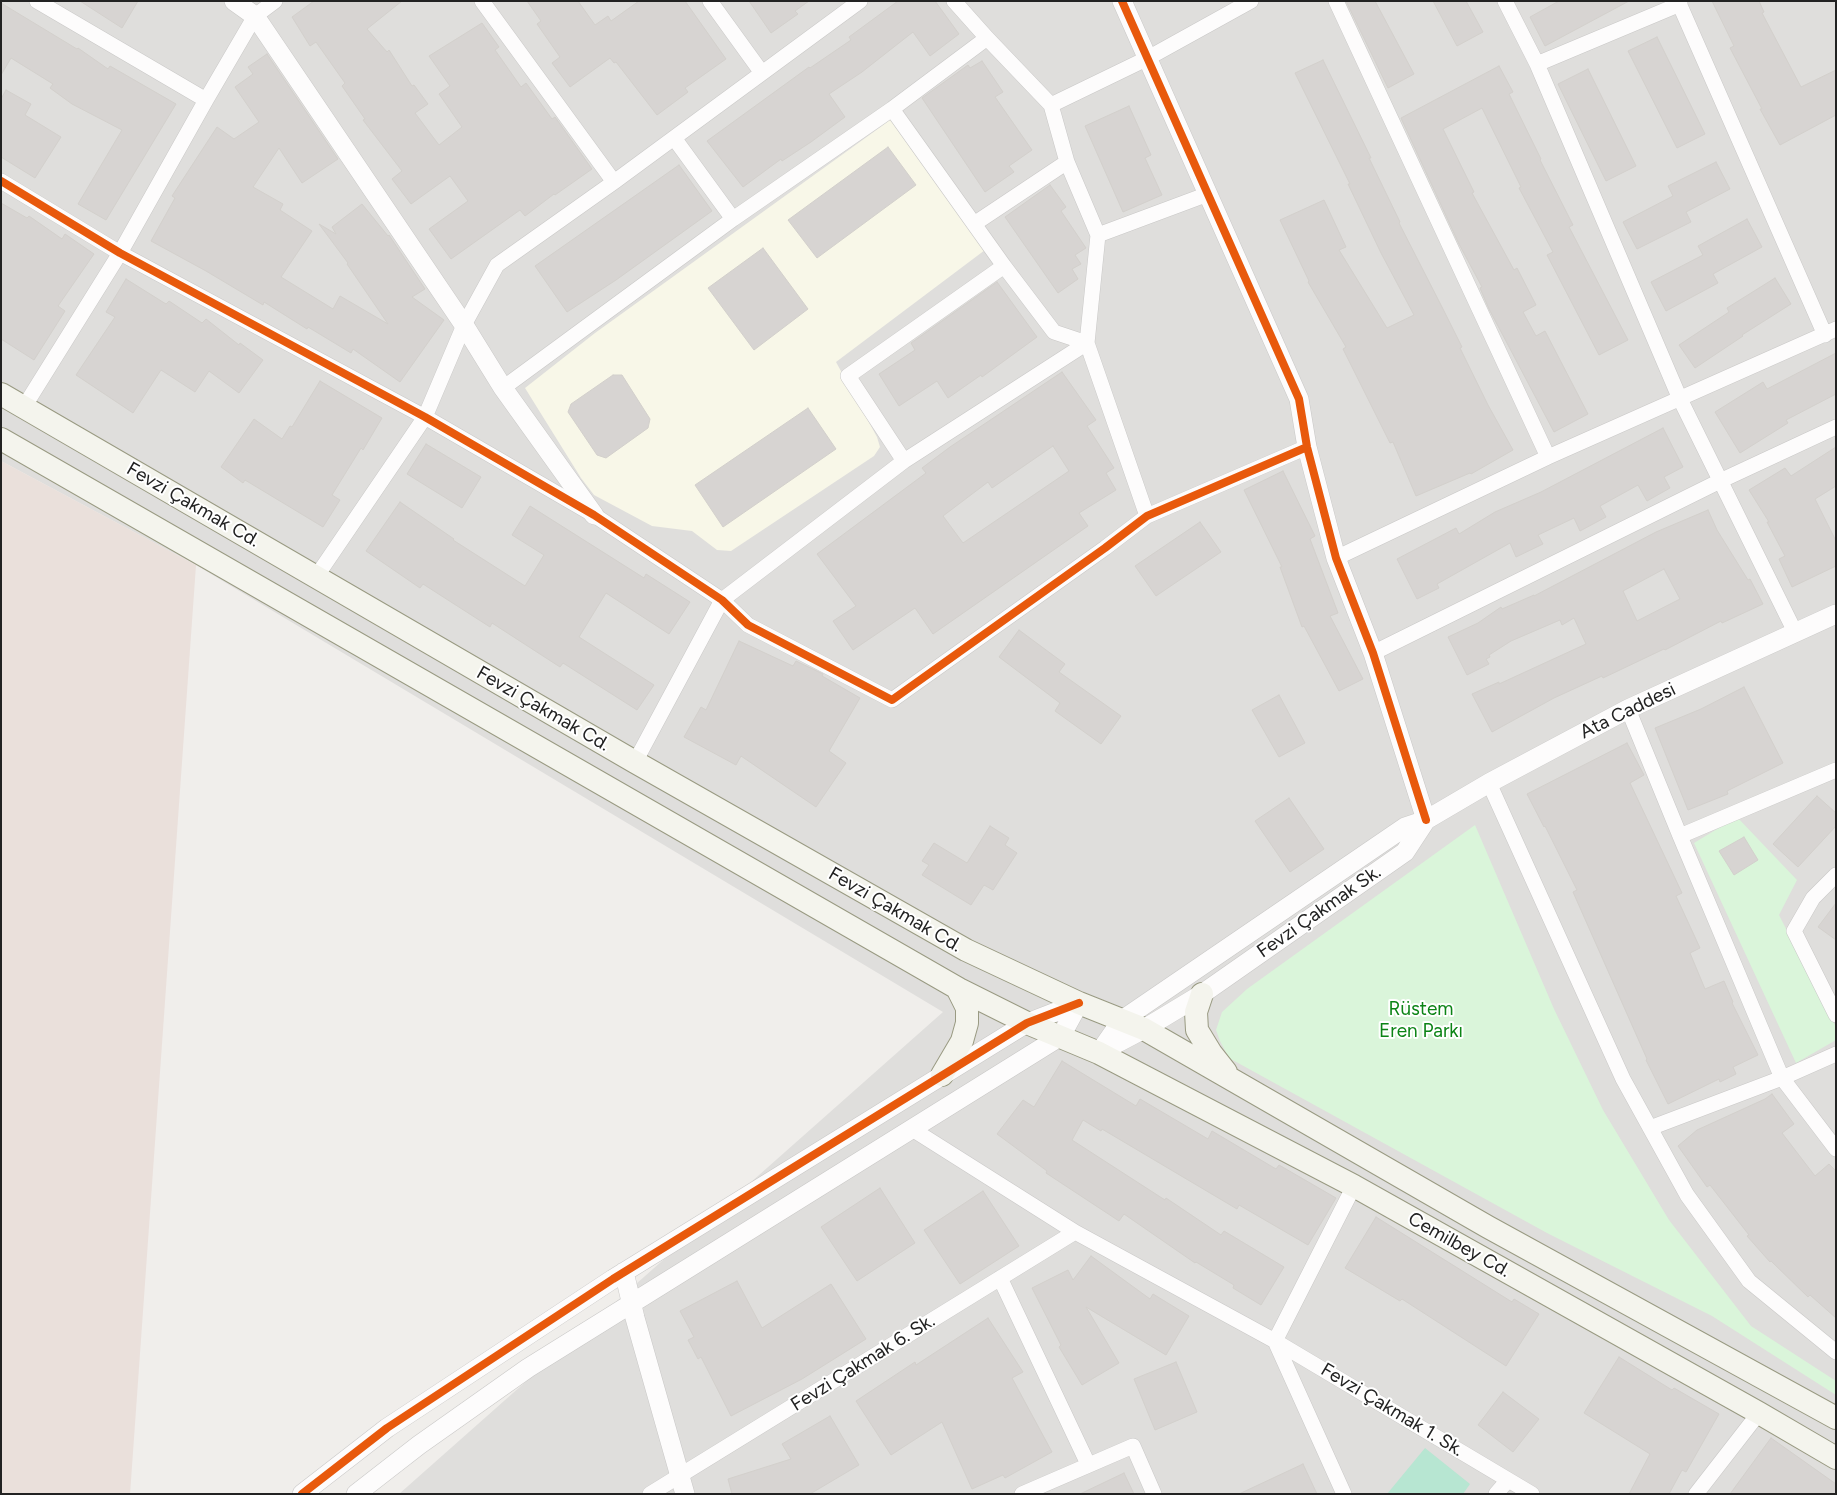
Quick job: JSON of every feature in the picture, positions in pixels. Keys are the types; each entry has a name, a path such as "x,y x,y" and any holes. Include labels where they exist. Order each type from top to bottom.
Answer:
{"main road":[{"name":"Fevzi Çakmak Cd.","path":"1,394 635,762 966,950 1086,1006"},
{"name":"Fevzi Çakmak Cd.","path":"1,439 957,988 1027,1023 1070,1040"},
{"path":"942,1076 962,1041 967,1023 967,1008 957,988"},
{"path":"1202,994 1196,1012 1197,1030 1211,1053 1231,1078"},
{"name":"Cemilbey Cd.","path":"1086,1006 1144,1029 1488,1227 1836,1418"},
{"name":"Cemilbey Cd.","path":"1070,1040 1099,1052 1354,1186 1836,1458"}],"street":[{"path":"37,1 206,100"},
{"path":"234,1 256,16 464,325 503,388 594,515"},
{"path":"24,407 120,253 206,100 256,16 275,1"},
{"path":"482,1 614,182"},
{"path":"710,1 762,74"},
{"path":"316,577 425,417 464,325 497,265 614,182 860,1"},
{"path":"954,1 1051,105 1067,162 1098,235 1088,343 1147,516"},
{"path":"1099,1052 1122,1020 1405,826 1426,820 1373,653 1336,558 1307,447 1299,399 1122,1"},
{"path":"1051,105 1148,58 1252,1"},
{"path":"1336,1 1548,457"},
{"path":"1505,1 1537,64 1680,399 1795,632"},
{"path":"1336,558 1548,457 1830,332 1679,3 1537,64"},
{"path":"503,388 733,219 892,109 987,38"},
{"path":"892,109 1004,266 1054,332 1088,343"},
{"path":"674,138 733,219"},
{"path":"974,224 1067,162"},
{"path":"1,181 120,253 425,417 594,515 722,600 748,625 892,700 1147,516 1307,447"},
{"path":"1098,235 1208,194"},
{"path":"904,462 848,376 1004,266"},
{"path":"635,762 722,600 904,462 1088,343"},
{"path":"1373,653 1720,481 1836,427"},
{"name":"Ata Caddesi","path":"1426,820 1489,783 1628,709 1836,614"},
{"path":"1628,709 1782,1078 1836,1150"},
{"path":"1680,836 1836,770"},
{"path":"1489,783 1623,1079 1687,1195 1749,1281 1836,1352"},
{"name":"Fevzi Çakmak Sk.","path":"1099,1052 1144,1029 1202,994 1405,852 1426,820"},
{"path":"1836,875 1813,898 1794,931 1836,1015"},
{"path":"302,1494 387,1428 624,1272 1027,1023 1086,1006"},
{"path":"356,1494 419,1445 528,1368 912,1129 1070,1040 1086,1006"},
{"path":"1650,1128 1782,1078 1836,1054"},
{"name":"Fevzi Çakmak 1. Sk.","path":"912,1129 1075,1232 1275,1341 1532,1494"},
{"path":"1344,1494 1275,1341 1354,1186"},
{"name":"Fevzi Çakmak 6. Sk.","path":"650,1494 1075,1232"},
{"path":"624,1272 685,1494"},
{"path":"1000,1278 1088,1464"},
{"path":"1696,1494 1759,1413"},
{"path":"1022,1494 1132,1446 1154,1494"},
{"path":"1496,1494 1508,1480"}],"shaded area":[{"path":"1,1 1836,1 1836,1494 399,1494 943,1012 196,565 1,461"},
{"path":"893,118 985,250 836,362 877,437 880,447 874,456 731,551 717,550 692,531 652,526 594,495 581,478 525,388 595,333"},
{"path":"1,461 196,565 130,1494 1,1494"}],"green space":[{"path":"1737,817 1797,880 1779,915 1836,1027 1836,1040 1796,1063 1694,843"},
{"name":"Rüstem Eren Parkı","path":"1475,825 1554,1009 1603,1110 1669,1220 1751,1326 1836,1381 1836,1395 1712,1316 1547,1233 1229,1058 1216,1030 1222,1012 1247,989"},
{"path":"1425,1448 1470,1484 1463,1494 1387,1494"}],"building":[{"path":"80,1 138,1 122,28"},
{"path":"314,1 402,1 367,29 387,52 389,50 412,86 414,85 428,104 415,113 439,145 462,127 439,94 450,86 429,56 482,23 499,47 495,50 521,87 526,83 552,119 555,117 592,169 525,216 520,210 451,259 429,229 468,201 450,176 411,204 392,179 402,171 363,120 365,119 342,86 345,83 316,42 310,46 292,17"},
{"path":"527,1 578,1 595,25 608,16 611,21 639,1 685,1 726,59 685,88 688,92 657,115 616,62 614,63 610,58 570,87 552,63 560,57 537,24 541,21"},
{"path":"749,1 809,1 795,11 798,14 771,33"},
{"path":"898,1 935,1 959,34 930,56 913,32 862,72 829,94 845,117 811,142 782,161 781,159 743,187 707,141 809,67 851,40 849,37"},
{"path":"1346,1 1375,1 1414,74 1388,88"},
{"path":"1433,1 1466,1 1483,32 1457,46"},
{"path":"1559,1 1629,1 1545,46 1530,17"},
{"path":"1712,1 1759,1 1764,12 1762,13 1801,87 1836,70 1836,115 1780,145 1730,48 1734,46"},
{"path":"1,3 78,48 108,69 110,66 176,104 106,220 78,204 122,130 72,104 50,88 53,84 11,58 1,75"},
{"path":"1657,37 1705,134 1677,148 1628,51"},
{"path":"267,54 338,159 302,183 279,148 253,187 283,204 280,210 312,231 281,277 333,309 340,296 388,324 348,263 319,224 336,234 332,227 362,204 389,235 425,289 412,297 444,320 400,382 353,349 351,353 308,327 307,329 264,302 263,305 151,241 175,198 172,196 217,127 234,139 259,122 235,87 253,74 248,67"},
{"path":"1323,60 1371,158 1369,158 1399,223 1462,347 1460,348 1488,405 1513,450 1471,474 1416,496 1393,442 1390,443 1343,349 1346,347 1308,282 1280,220 1324,200 1346,247 1339,250 1387,328 1414,315 1381,253 1348,184 1350,184 1295,73"},
{"path":"982,61 1003,92 995,97 1032,150 1009,166 1014,172 985,192 922,98 968,65 970,68"},
{"path":"1499,66 1513,92 1509,94 1573,225 1569,227 1628,340 1599,355 1547,255 1553,252 1519,188 1521,187 1482,108 1443,129 1474,192 1472,193 1514,270 1517,268 1536,305 1523,312 1536,336 1545,331 1588,414 1554,432 1489,309 1480,288 1482,287 1459,244 1401,118"},
{"path":"1588,69 1636,166 1606,181 1558,84"},
{"path":"6,90 31,104 25,115 61,137 35,178 1,157 1,99"},
{"path":"1129,106 1151,155 1145,158 1162,195 1123,212 1085,126"},
{"path":"888,147 916,185 817,258 788,220"},
{"path":"1716,162 1730,189 1686,212 1691,222 1637,249 1623,222 1673,196 1668,186"},
{"path":"679,165 712,211 616,280 567,312 535,266"},
{"path":"1050,185 1066,207 1061,211 1086,248 1075,255 1081,264 1072,269 1078,279 1058,293 1005,217"},
{"path":"1,203 27,218 29,216 62,239 65,234 94,254 58,306 65,311 34,360 1,339"},
{"path":"1747,219 1762,247 1713,274 1718,283 1666,311 1651,282 1703,255 1698,246"},
{"path":"763,248 808,309 754,350 708,288"},
{"path":"1775,278 1791,304 1695,368 1679,345 1729,312 1727,308"},
{"path":"126,279 166,304 169,301 202,323 206,319 239,345 240,343 263,360 239,393 209,371 195,392 161,370 133,413 76,375 115,317 106,312"},
{"path":"997,282 1037,337 982,377 981,375 948,398 937,381 899,406 879,374 915,350 911,343"},
{"path":"1836,353 1836,394 1786,420 1788,423 1740,453 1715,412 1763,382 1767,389"},
{"path":"1062,372 1096,420 1087,426 1114,468 1106,473 1116,490 1079,513 1088,526 933,634 915,608 853,650 833,621 856,606 817,554 926,473 922,468","holes":["1053,446 1069,471 963,543 943,516 988,482 992,488"]},
{"path":"613,375 622,375 650,419 648,428 606,458 597,455 568,412 571,404"},
{"path":"320,381 382,418 332,495 340,500 323,527 245,480 243,483 221,467 254,419 282,439 290,426 292,427"},
{"path":"808,408 836,449 723,527 695,485"},
{"path":"1663,428 1683,467 1664,477 1670,488 1647,501 1638,485 1600,506 1606,517 1580,531 1574,518 1538,535 1543,544 1516,557 1510,543 1437,584 1439,588 1417,599 1397,559 1456,528 1459,534 1495,512 1541,492"},
{"path":"426,444 481,477 462,508 407,474"},
{"path":"1836,447 1836,486 1815,499 1836,541 1836,566 1792,587 1779,559 1785,556 1767,522 1769,522 1749,490 1785,468 1791,476"},
{"path":"1283,471 1315,536 1310,539 1338,613 1330,616 1363,679 1339,691 1304,626 1302,627 1280,567 1282,567 1244,490"},
{"path":"400,502 453,540 525,586 544,555 512,535 530,506 644,578 646,574 690,602 669,634 606,593 579,637 654,685 637,710 563,663 560,667 492,623 490,627 423,584 420,588 366,551"},
{"path":"1708,510 1717,530 1748,580 1750,579 1763,604 1722,623 1721,621 1665,650 1603,678 1602,676 1554,698 1492,732 1472,694 1499,682 1499,684 1586,644 1574,618 1562,625 1560,620 1511,641 1489,655 1490,657 1486,659 1489,664 1467,675 1448,637 1478,623 1501,607 1502,609 1534,596 1656,532","holes":["1664,569 1680,599 1637,621 1623,591"]},
{"path":"1200,522 1221,552 1156,596 1135,566"},
{"path":"1019,630 1065,664 1059,672 1121,716 1101,744 1055,711 1060,703 999,657"},
{"path":"739,641 793,666 796,661 823,674 822,676 860,698 829,751 846,763 816,807 741,756 736,765 684,737 701,707 706,710"},
{"path":"1744,687 1783,763 1727,791 1728,794 1688,810 1655,728 1701,709"},
{"path":"1279,695 1305,743 1279,757 1252,710"},
{"path":"1627,743 1644,775 1630,783 1682,893 1676,896 1700,948 1690,953 1705,989 1724,981 1732,1003 1758,1055 1733,1067 1736,1074 1720,1082 1719,1079 1668,1104 1646,1060 1573,892 1577,890 1527,794"},
{"path":"1817,796 1836,813 1836,826 1798,867 1773,844"},
{"path":"1289,798 1324,849 1290,872 1255,821"},
{"path":"990,826 1009,838 1005,845 1017,853 993,890 984,885 971,905 922,875 929,865 922,861 934,843 967,863"},
{"path":"1744,837 1758,860 1734,875 1719,851"},
{"path":"1836,903 1836,940 1818,927"},
{"path":"1062,1061 1136,1106 1140,1099 1208,1139 1212,1131 1276,1169 1279,1165 1336,1198 1308,1245 1239,1205 1237,1209 1102,1129 1101,1131 1083,1120 1072,1140 1165,1200 1166,1198 1221,1235 1224,1231 1284,1267 1261,1305 1233,1288 1234,1285 1195,1263 1124,1214 1119,1221 1046,1173 1047,1171 997,1134 1023,1100 1034,1107"},
{"path":"1772,1094 1794,1124 1782,1133 1815,1176 1829,1164 1836,1171 1836,1318 1810,1295 1808,1297 1770,1262 1747,1236 1749,1235 1710,1185 1707,1187 1678,1146 1697,1130"},
{"path":"880,1188 915,1243 857,1281 821,1227"},
{"path":"983,1191 1019,1246 960,1284 924,1230"},
{"path":"1376,1217 1512,1302 1514,1299 1539,1314 1506,1366 1402,1299 1400,1301 1345,1268"},
{"path":"1091,1256 1150,1299 1153,1294 1189,1316 1166,1355 1086,1307 1119,1363 1082,1385 1059,1347 1061,1345 1032,1288 1068,1270 1073,1280"},
{"path":"737,1281 762,1328 831,1284 866,1339 802,1379 731,1416 701,1357 698,1359 688,1340 694,1337 680,1311"},
{"path":"988,1318 1023,1372 1012,1378 1052,1452 1005,1478 1003,1475 972,1489 942,1422 891,1455 856,1401 915,1362 916,1365"},
{"path":"1619,1357 1672,1390 1674,1388 1719,1414 1686,1472 1682,1470 1669,1494 1629,1494 1650,1454 1584,1413"},
{"path":"1176,1362 1197,1412 1155,1430 1134,1379"},
{"path":"1503,1392 1539,1419 1513,1452 1478,1425"},
{"path":"830,1416 859,1465 810,1494 732,1494 728,1479 791,1459 782,1444"},
{"path":"1771,1438 1836,1484 1836,1494 1730,1494"},
{"path":"1303,1464 1317,1494 1239,1494"},
{"path":"1124,1473 1134,1494 1080,1494"}],"cycle path":[{"path":"1122,1 1299,399 1307,447 1336,558 1373,653 1426,820"},
{"path":"1,181 120,253 425,417 594,515 722,600 748,625 892,700 1147,516 1307,447"},
{"path":"302,1494 387,1428 613,1279 1027,1023 1079,1003"}]}
